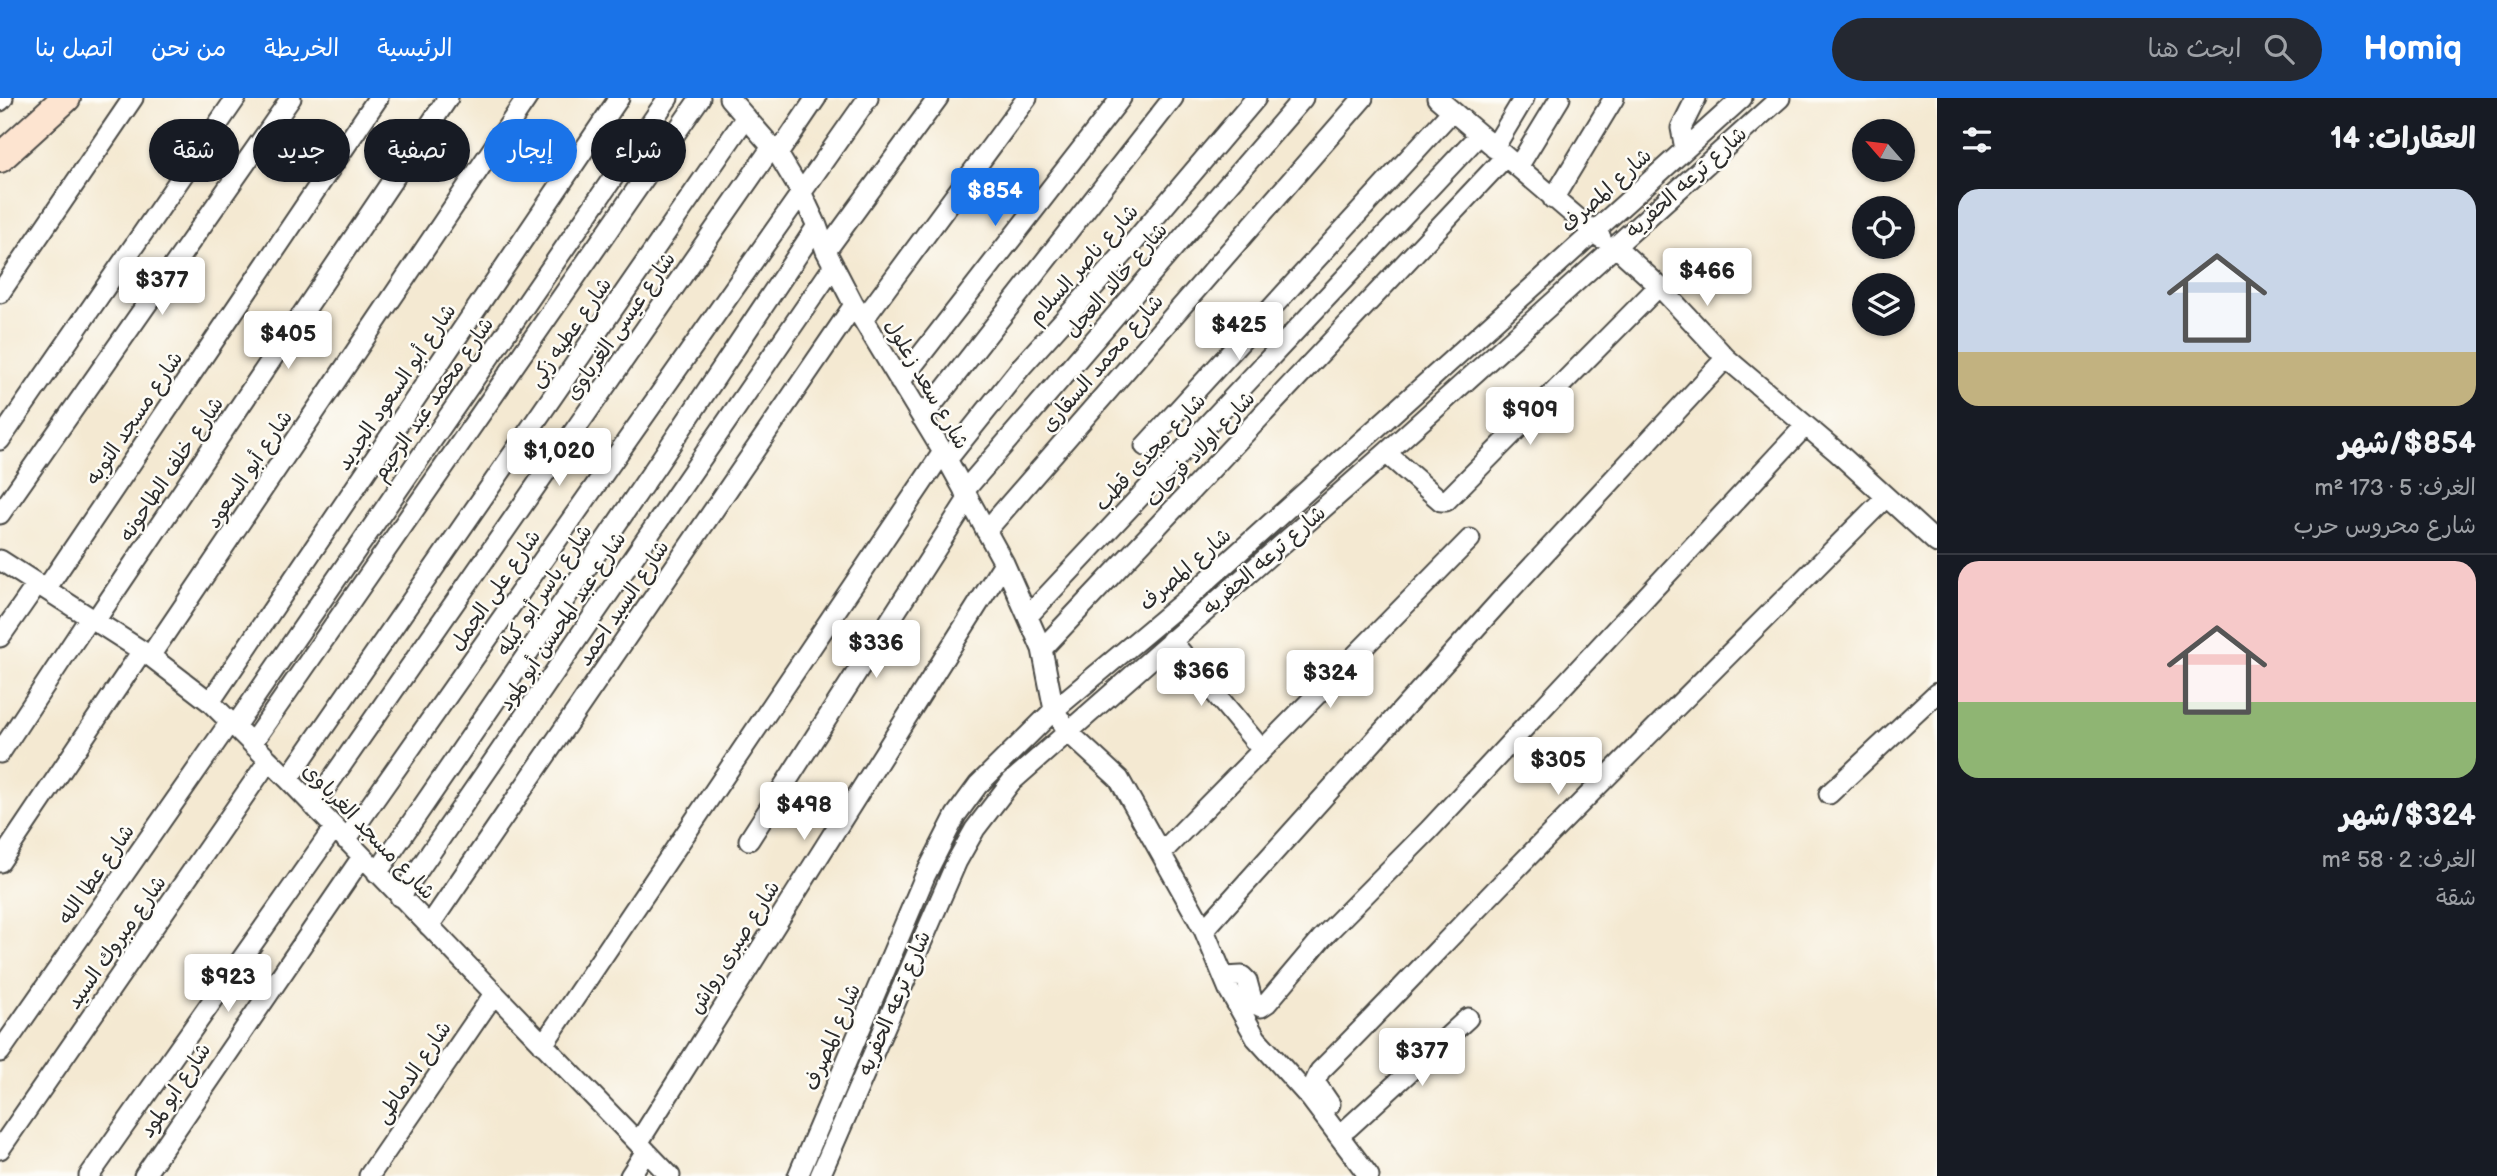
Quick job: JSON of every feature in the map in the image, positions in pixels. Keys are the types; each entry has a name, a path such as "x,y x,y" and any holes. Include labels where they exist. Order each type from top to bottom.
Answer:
{"street":[{"path":"0,158 66,98"},
{"path":"0,293 133,98"},
{"path":"0,440 236,98"},
{"path":"0,513 291,98"},
{"name":"شارع مسجد التوبه","path":"0,637 41,586 378,98"},
{"name":"شارع خلف الطاحونه","path":"0,753 448,98"},
{"name":"شارع أبو السعود","path":"0,862 527,98"},
{"name":"شارع أبو السعود الجديد","path":"210,702 619,98"},
{"name":"شارع محمد عبد الرحيم","path":"232,724 668,98"},
{"path":"252,744 700,98"},
{"name":"شارع عيسى الغرباوى","path":"313,806 775,151 816,98"},
{"name":"شارع على الجمل","path":"89,1176 340,834 869,98"},
{"name":"شارع عبد المحسن أبو لمود","path":"400,897 938,98"},
{"name":"شارع السيد احمد","path":"429,926 859,312 1027,98"},
{"path":"901,382 1121,98"},
{"path":"922,418 1173,98"},
{"name":"شارع ناصر السلام","path":"543,1045 944,457 1128,249 1256,98"},
{"name":"شارع خالد العجل","path":"749,840 966,495 1303,98"},
{"name":"شارع محمد السقارى","path":"986,531 1363,98"},
{"path":"1499,152 1524,98"},
{"path":"1499,152 1560,98"},
{"path":"1553,199 1614,98"},
{"path":"1685,149 1681,128 1696,98"},
{"name":"شارع المصرف","path":"798,1176 941,841 956,814 978,785 1054,710 1188,598 1742,98"},
{"name":"شارع ترعه الحفريه","path":"820,1176 957,860 975,829 1011,782 1386,453 1780,98"},
{"path":"1145,446 1446,103 1553,199 1660,286 1726,358 1937,543"},
{"name":"شارع سعد زعلول","path":"736,104 775,151 802,194 829,259 1004,563 1042,649 1054,710"},
{"name":"شارع عطيه زكى","path":"288,779 736,104"},
{"name":"شارع مجدى قطب","path":"1028,616 1499,152"},
{"name":"شارع اولاد فرحات","path":"1042,649 1499,152"},
{"name":"شارع ياسر أبو كيله","path":"377,873 817,226"},
{"path":"1386,453 1441,501 1446,501 1660,286"},
{"path":"1204,930 1500,601 1726,358"},
{"path":"1224,977 1242,976 1247,981 1253,1003 1261,1007 1267,1003 1322,938 1429,830 1805,426"},
{"path":"1369,1176 1317,1087 1316,1077 1320,1071 1691,691 1886,497"},
{"path":"1161,853 1470,539"},
{"name":"شارع مسجد الغرباوى","path":"0,560 146,653 210,702 288,779 670,1176"},
{"name":"شارع صبرى رواش","path":"630,1176 642,1147 1004,563"},
{"path":"1171,640 1262,750"},
{"path":"1829,794 1937,693"},
{"path":"1054,710 1069,733 1119,779 1204,930 1240,1012 1256,1038 1344,1133"},
{"name":"شارع عطا الله","path":"0,1052 232,724"},
{"name":"شارع مبروك السيد","path":"0,1149 269,760"},
{"name":"شارع ابو لمود","path":"144,1176 362,857"},
{"name":"شارع الدماطى","path":"369,1176 494,994"},
{"path":"1344,1133 1468,1018"}]}
